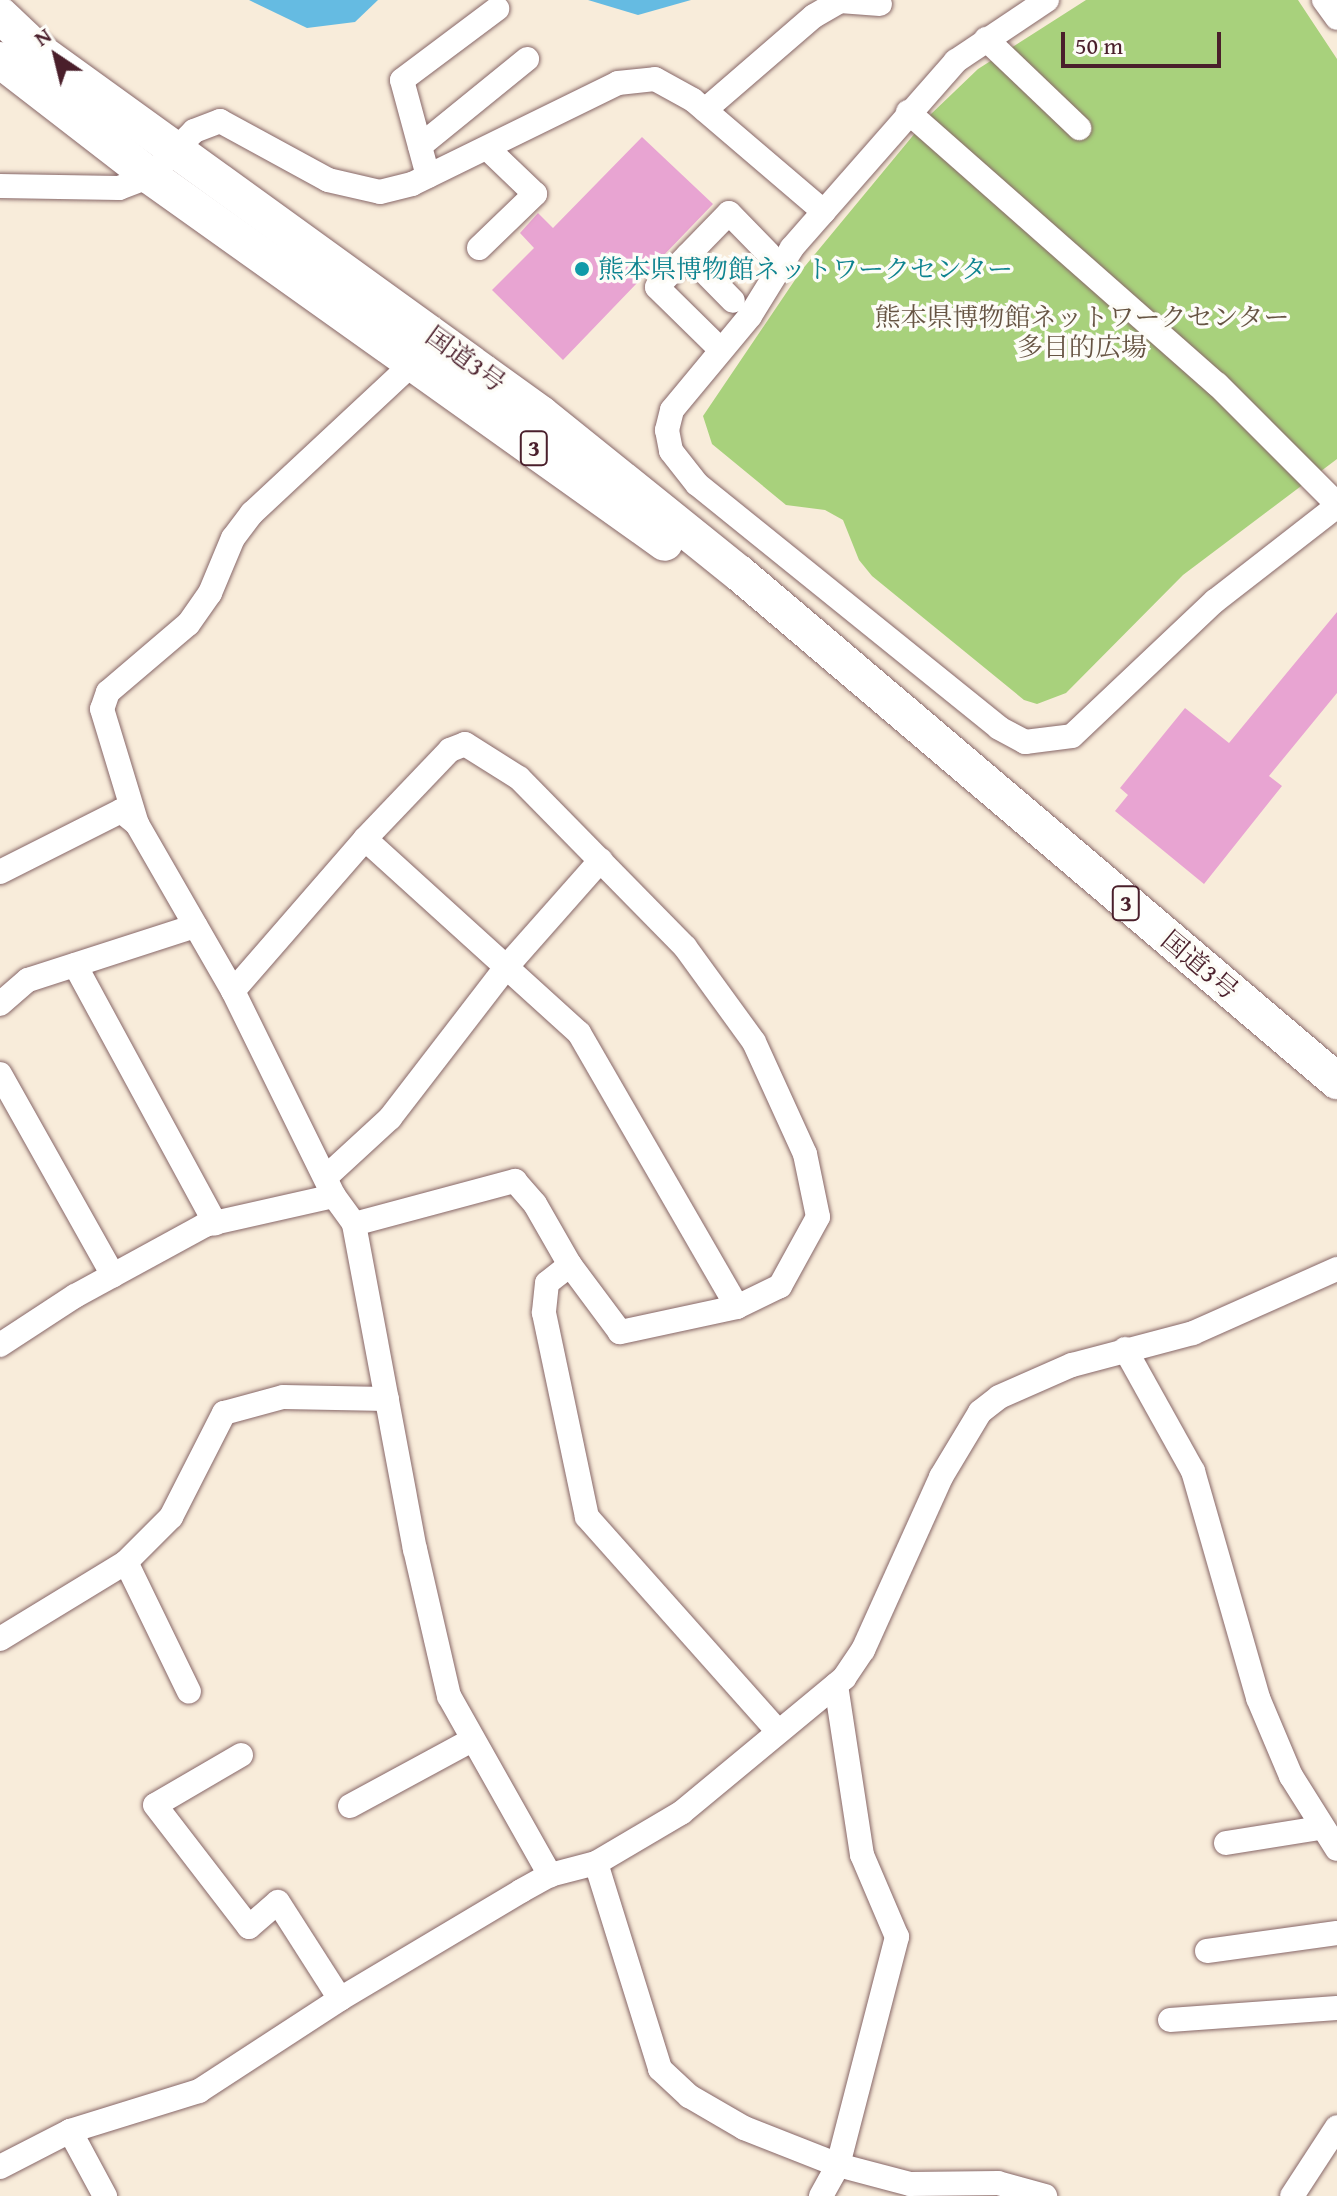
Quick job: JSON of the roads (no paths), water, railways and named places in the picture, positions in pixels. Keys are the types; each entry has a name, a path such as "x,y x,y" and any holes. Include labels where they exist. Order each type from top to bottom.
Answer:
{"highway":[{"name":"国道3号","path":"0,15 36,49 178,148 541,414 739,573 914,727 1337,1081"},
{"name":"国道3号","path":"0,60 150,176 914,727"}],"street":[{"path":"908,112 1217,384 1337,505 1215,601 1072,736 1025,742 999,728 682,469 667,430 672,410 824,212 908,112 956,61 1047,0"},
{"path":"1324,0 1337,18"},
{"path":"705,110 814,16 840,1 880,4"},
{"path":"428,176 402,80 497,9"},
{"path":"986,39 1079,128"},
{"path":"420,146 527,59"},
{"path":"0,186 119,188 150,176 194,131 220,121 354,190 380,192 428,176 636,78 674,86 824,212"},
{"path":"479,248 535,194 487,148"},
{"path":"720,349 657,287 729,213 768,253"},
{"path":"688,255 733,301"},
{"path":"412,364 252,513 188,624 108,692 102,709 137,824 233,991 330,1186 354,1224 449,1696 470,1741 550,1875"},
{"path":"233,991 365,839 450,750 465,744 519,778 685,947 754,1042 805,1154 818,1217 780,1286 737,1307 620,1332 570,1265 535,1204 515,1181 354,1224"},
{"path":"0,872 121,811 137,824"},
{"path":"365,839 508,965 579,1033 737,1307"},
{"path":"2,1339 113,1275 215,1223 330,1186 390,1118 508,965 601,860"},
{"path":"0,1004 28,980 195,926"},
{"path":"75,965 215,1223"},
{"path":"0,1074 113,1275"},
{"path":"570,1265 547,1283 544,1313 587,1517 777,1730"},
{"path":"0,2167 70,2131 199,2091 340,1999 550,1875 596,1863 681,1813 777,1730 836,1685 863,1650 941,1477 980,1412 999,1397 1072,1365 1193,1333 1337,1269"},
{"path":"1125,1349 1193,1471 1258,1698 1320,1828 1337,1849"},
{"path":"0,1639 126,1562 171,1517 224,1413 283,1397 387,1399"},
{"path":"126,1562 189,1692"},
{"path":"821,2196 838,2165 897,1937 862,1855 836,1685"},
{"path":"350,1806 470,1741"},
{"path":"241,1755 155,1805 249,1927 278,1902 340,1999"},
{"path":"1226,1843 1320,1828"},
{"path":"596,1863 660,2069 689,2096 744,2128 838,2165 910,2184 998,2183 1045,2196"},
{"path":"1207,1951 1337,1933"},
{"path":"1170,2020 1337,2008"},
{"path":"1292,2196 1337,2127"},
{"path":"70,2131 105,2196"}],"water":[{"path":"249,0 378,0 355,22 307,28"},
{"path":"588,0 691,0 638,15"}],"place":[{"name":"熊本県博物館ネットワークセンター","path":"582,269"}],"park label":[{"name":"熊本県博物館ネットワークセンター 多目的広場","path":"1082,332"}]}
